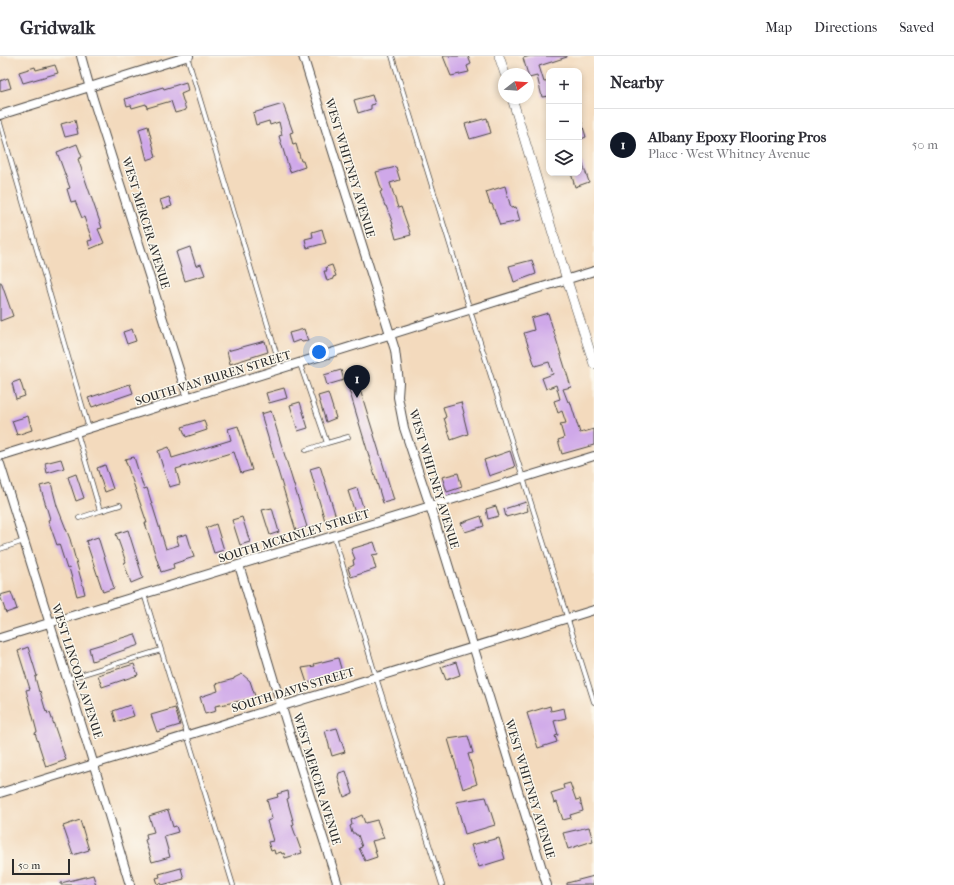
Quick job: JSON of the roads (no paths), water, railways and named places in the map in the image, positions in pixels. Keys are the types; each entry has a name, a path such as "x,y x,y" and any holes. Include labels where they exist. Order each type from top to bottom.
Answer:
{"street":[{"name":"WEST MERCER AVENUE","path":"81,56 188,398"},
{"path":"0,115 188,56"},
{"name":"WEST WHITNEY AVENUE","path":"303,56 395,350 398,366 399,408 404,428 430,506 547,885"},
{"path":"499,56 502,68"},
{"path":"514,104 594,364"},
{"name":"SOUTH VAN BUREN STREET","path":"0,456 390,336 594,271"},
{"name":"SOUTH MCKINLEY STREET","path":"0,638 594,456"},
{"name":"WEST LINCOLN AVENUE","path":"0,464 130,885"},
{"name":"WEST MERCER AVENUE","path":"239,565 338,885"},
{"name":"SOUTH DAVIS STREET","path":"0,793 594,610"}],"lane":[{"path":"188,56 281,369"},
{"path":"392,56 522,478 594,702"},
{"path":"0,123 89,428"},
{"path":"300,364 327,443"},
{"path":"77,432 100,511"},
{"path":"306,450 348,437"},
{"path":"79,518 120,505"},
{"path":"334,536 376,677 442,885"},
{"path":"0,549 24,541"},
{"path":"144,594 233,885"},
{"path":"66,679 161,650"}],"place":[{"name":"Albany Epoxy Flooring Pros","path":"357,398"}]}
